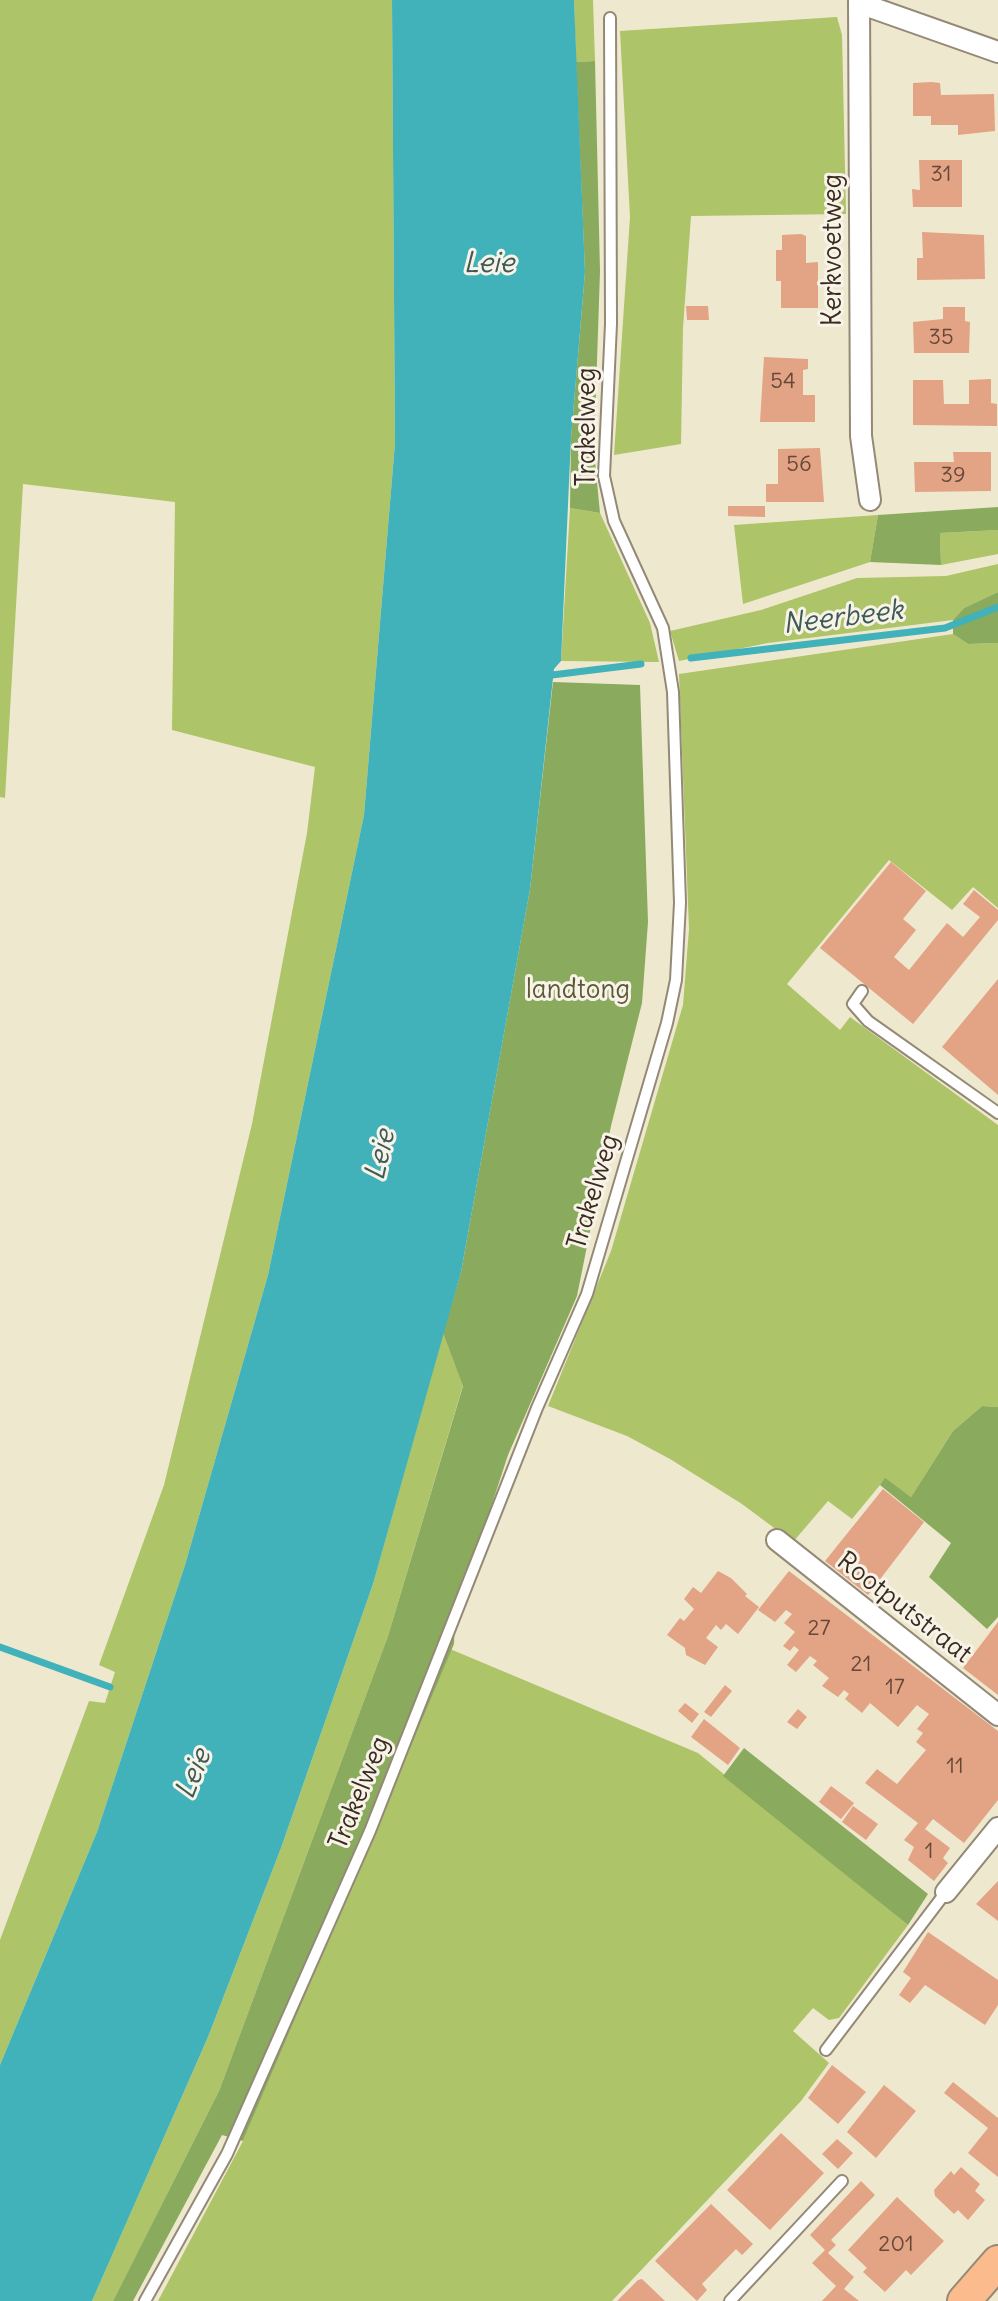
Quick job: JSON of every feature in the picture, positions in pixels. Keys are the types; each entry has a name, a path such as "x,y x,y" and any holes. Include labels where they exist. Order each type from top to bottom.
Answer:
{"main road":[{"path":"964,2301 998,2262"}],"street":[{"path":"859,1 998,52"},
{"name":"Kerkvoetweg","path":"859,1 861,436 870,500"},
{"name":"Rootputstraat","path":"777,1540 998,1715"},
{"path":"946,1892 998,1828"}],"lane":[{"name":"Trakelweg","path":"145,2301 227,2154 370,1831 537,1408 587,1294 667,1023 676,980 680,903 673,692 663,628 614,521 604,476 611,324 610,18"},
{"path":"862,991 853,1004 868,1021 998,1113"},
{"path":"826,2050 946,1892"},
{"path":"730,2301 842,2181"}],"green space":[{"path":"0,0 392,0 395,443 364,815 268,1275 185,1565 97,1832 0,2065 0,1940 89,1701 105,1703 115,1672 99,1665 164,1485 252,1124 307,833 315,767 172,730 175,502 23,484 5,798 0,797"},
{"path":"574,0 593,0 595,61 576,62"},
{"path":"837,17 842,35 846,214 691,216 683,328 681,444 614,455 630,217 620,31"},
{"path":"595,61 600,271 594,451 600,513 570,508 571,438 585,272 576,62"},
{"path":"998,507 998,530 940,533 941,565 870,562 878,515"},
{"path":"570,508 600,513 650,623 659,662 561,661"},
{"path":"878,515 870,562 743,604 734,525"},
{"path":"998,530 998,554 941,565 940,533"},
{"path":"998,564 998,592 964,608 953,620 768,643 679,661 670,631 761,610 857,578 946,576"},
{"path":"998,592 998,643 968,644 953,634 953,620 964,608"},
{"path":"953,634 968,644 998,643 998,908 973,887 952,910 889,860 787,984 840,1030 850,1017 998,1125 998,1407 982,1406 953,1431 911,1497 885,1479 852,1519 828,1501 793,1542 742,1504 670,1459 627,1436 548,1406 611,1251 683,1005 689,929 679,674"},
{"name":"landtong","path":"553,682 640,685 648,922 642,1003 611,1126 577,1296 508,1455 455,1617 454,1644 243,2141 222,2135 133,2301 113,2301 219,2091 388,1636 463,1386 443,1333 461,1272 530,889"},
{"path":"443,1333 463,1385 388,1636 219,2091 113,2301 92,2301 208,2037 281,1848 373,1584"},
{"path":"982,1406 998,1407 998,1617 987,1629 929,1577 951,1543 880,1485 885,1478 911,1497 953,1431"},
{"path":"450,1649 698,1753 908,1925 839,2018 829,2020 813,2008 793,2031 829,2063 801,2101 612,2301 158,2301 243,2141"},
{"path":"744,1748 928,1894 908,1925 723,1776"}],"water":[{"name":"Leie","path":"392,0 574,0 585,272 571,438 561,661 554,669 530,889 461,1272 373,1584 281,1848 208,2037 92,2301 0,2301 0,2065 97,1832 185,1565 268,1275 364,815 395,443"}],"building":[{"path":"913,83 940,83 941,95 994,94 995,131 958,135 958,125 931,125 931,116 913,116"},
{"path":"919,160 962,160 962,207 913,207 912,189 920,190"},
{"path":"922,232 984,235 985,279 917,280 917,258 923,258"},
{"path":"782,235 806,236 806,263 818,262 818,308 781,308 781,281 776,281 776,250 782,250"},
{"path":"686,306 708,306 709,320 687,320"},
{"path":"943,307 965,307 965,321 970,322 969,353 914,353 913,322 943,319"},
{"path":"764,357 808,359 808,369 803,370 803,395 815,395 815,422 760,422"},
{"path":"991,379 991,403 997,404 997,426 913,425 913,380 943,380 944,404 969,404 969,380"},
{"path":"820,448 824,502 766,502 766,484 778,484 778,449"},
{"path":"953,452 991,452 991,491 915,492 914,462 954,462"},
{"path":"728,506 765,506 765,517 728,516"},
{"path":"891,862 926,891 903,919 916,930 894,957 909,970 947,923 963,937 980,917 963,904 974,890 998,910 998,920 913,1024 820,948"},
{"path":"998,979 998,1095 942,1047"},
{"path":"883,1489 924,1522 868,1595 825,1561"},
{"path":"718,1571 731,1578 747,1594 745,1596 759,1607 738,1634 726,1624 721,1630 716,1625 706,1638 718,1647 705,1665 686,1655 685,1648 667,1635 680,1618 684,1621 694,1609 684,1599 693,1587 701,1593"},
{"path":"789,1571 998,1731 998,1800 964,1843 933,1819 925,1829 950,1848 943,1858 948,1863 934,1881 908,1860 914,1847 904,1840 918,1823 865,1783 877,1769 897,1784 926,1750 916,1742 923,1733 917,1729 929,1714 917,1705 898,1727 870,1703 862,1713 845,1699 849,1694 844,1690 838,1697 822,1686 829,1678 813,1665 817,1661 810,1656 796,1672 787,1665 799,1650 794,1646 790,1651 783,1646 795,1632 784,1623 792,1614 786,1610 775,1622 758,1610"},
{"path":"998,1622 998,1695 963,1668"},
{"path":"725,1685 732,1691 711,1717 704,1712"},
{"path":"685,1703 699,1714 692,1723 678,1711"},
{"path":"798,1709 807,1717 797,1729 787,1722"},
{"path":"704,1719 740,1748 728,1765 691,1737"},
{"path":"831,1786 854,1803 841,1819 819,1802"},
{"path":"853,1806 878,1824 866,1840 842,1822"},
{"path":"998,1881 998,1921 976,1904"},
{"path":"928,1932 998,1980 998,2005 985,2025 925,1985 910,2003 899,1995 911,1978 903,1972"},
{"path":"832,2065 866,2092 838,2124 808,2098"},
{"path":"953,2082 998,2118 998,2177 968,2153 988,2128 944,2093"},
{"path":"884,2085 916,2111 876,2158 847,2132"},
{"path":"781,2133 824,2173 770,2230 727,2190"},
{"path":"837,2139 853,2153 838,2169 822,2154"},
{"path":"961,2167 980,2184 975,2191 985,2200 968,2220 958,2210 954,2214 935,2196 934,2190 951,2171 954,2175"},
{"path":"861,2181 875,2195 831,2240 836,2245 828,2253 854,2277 844,2289 859,2301 822,2301 836,2286 812,2263 825,2250 810,2235"},
{"path":"897,2197 944,2241 911,2275 906,2270 885,2292 863,2272 867,2268 848,2250"},
{"path":"711,2204 753,2244 742,2255 736,2249 702,2284 707,2290 697,2301 655,2261"},
{"path":"642,2279 665,2301 617,2301 638,2280"}],"waterway":[{"name":"Neerbeek","path":"691,658 945,628 998,607"},
{"name":"Neerbeek","path":"544,676 641,664"},
{"path":"0,1647 110,1687"}]}
